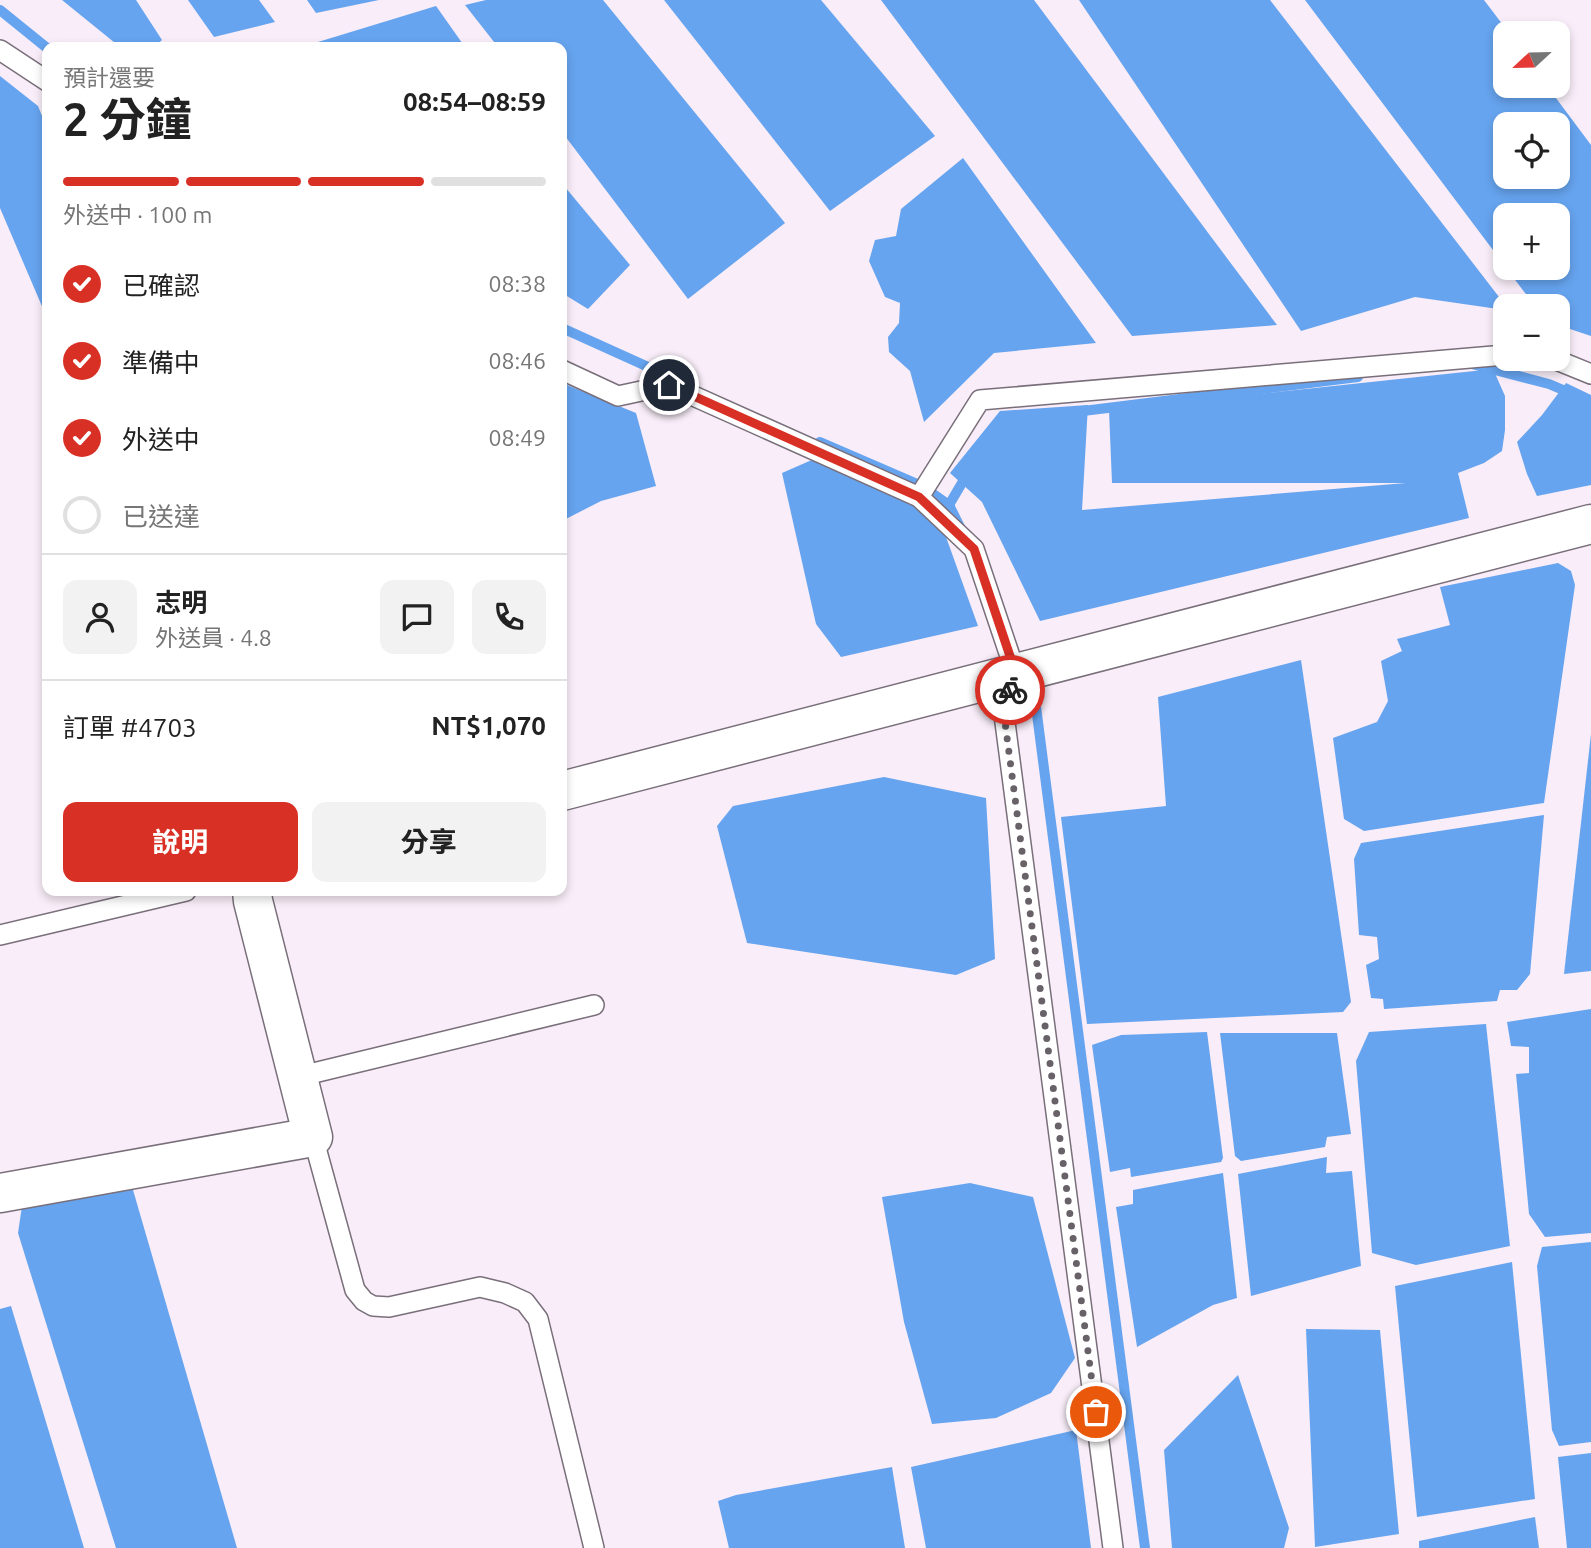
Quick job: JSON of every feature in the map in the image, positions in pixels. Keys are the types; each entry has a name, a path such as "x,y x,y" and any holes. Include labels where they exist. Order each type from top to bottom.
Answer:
{"street":[{"path":"567,791 1591,524"},
{"path":"0,1194 313,1137 252,896"}],"lane":[{"path":"0,50 42,78"},
{"path":"919,497 980,400 1493,356"},
{"path":"1570,365 1591,374"},
{"path":"567,372 618,396 669,385 919,497 974,549 1016,674 1003,707 1113,1548"},
{"path":"0,935 165,896"},
{"path":"297,1077 594,1005"},
{"path":"313,1137 355,1290 364,1301 373,1306 389,1307 480,1287 505,1293 525,1302 538,1319 594,1548"}],"water":[{"path":"62,0 136,0 162,40 114,42"},
{"path":"188,0 259,0 275,22 214,37"},
{"path":"307,0 379,0 316,13"},
{"path":"486,0 603,0 785,223 688,299 567,139 567,42 494,42 465,5"},
{"path":"664,0 821,0 935,136 830,211"},
{"path":"881,0 1034,0 1277,325 1132,336"},
{"path":"1079,0 1270,0 1497,294 1493,294 1493,308 1415,297 1301,331"},
{"path":"1305,0 1484,0 1500,21 1493,21 1493,98 1556,98 1566,112 1493,112 1493,189 1570,189 1570,117 1591,145 1591,336 1570,329 1570,294 1526,294 1515,280 1570,280 1570,203 1493,203 1493,250"},
{"path":"436,6 461,42 318,42"},
{"path":"0,76 38,106 42,116 42,306 0,208"},
{"path":"963,158 1096,343 994,353 924,422 910,371 889,352 888,337 899,323 900,303 885,297 869,261 875,240 896,236 901,209"},
{"path":"567,189 630,265 588,309 567,296"},
{"path":"1493,369 1505,396 1505,430 1502,451 1484,463 1458,473 1469,518 1040,621 982,502 950,473 1000,411 1088,405 1082,510 1406,483 1112,483 1109,410"},
{"path":"1566,383 1591,395 1591,485 1537,496 1517,442"},
{"path":"567,385 636,413 656,486 601,501 567,518"},
{"path":"814,459 865,475 941,523 978,626 841,657 816,624 782,473"},
{"path":"1558,563 1571,571 1575,585 1544,803 1364,831 1344,819 1333,738 1377,722 1388,701 1381,661 1402,651 1397,639 1450,625 1440,587"},
{"path":"1301,660 1351,1002 1343,1012 1087,1024 1061,817 1166,806 1158,697"},
{"path":"1591,734 1591,971 1564,974"},
{"path":"884,777 986,798 995,959 956,975 747,943 717,826 733,806"},
{"path":"1544,815 1530,974 1517,990 1500,990 1497,1001 1384,1009 1383,999 1371,998 1366,965 1379,959 1377,937 1359,935 1354,859 1361,843"},
{"path":"1591,1009 1591,1233 1545,1237 1529,1214 1516,1074 1529,1073 1529,1047 1511,1046 1507,1022"},
{"path":"1486,1024 1510,1246 1416,1265 1372,1253 1356,1061 1369,1032"},
{"path":"1207,1032 1223,1158 1221,1162 1131,1177 1130,1168 1110,1172 1092,1045 1121,1035"},
{"path":"1220,1033 1337,1033 1351,1134 1327,1137 1325,1147 1241,1161 1235,1156"},
{"path":"1327,1157 1326,1173 1352,1171 1361,1266 1251,1296 1238,1174"},
{"path":"1223,1173 1237,1298 1213,1305 1137,1347 1116,1207 1133,1204 1133,1190"},
{"path":"131,1183 237,1548 116,1548 18,1233 22,1206"},
{"path":"970,1183 1033,1197 1075,1358 1051,1393 996,1418 932,1424 904,1322 882,1197"},
{"path":"1591,1242 1591,1442 1559,1446 1552,1430 1537,1266 1542,1247"},
{"path":"1512,1262 1535,1499 1417,1517 1395,1286"},
{"path":"11,1306 84,1548 0,1548 0,1309"},
{"path":"1306,1329 1380,1330 1399,1534 1315,1547"},
{"path":"1238,1375 1289,1528 1284,1548 1172,1548 1164,1450"},
{"path":"1076,1430 1091,1548 926,1548 911,1467"},
{"path":"1591,1453 1591,1548 1567,1548 1558,1457"},
{"path":"892,1467 905,1548 729,1548 718,1501 736,1495"},
{"path":"1535,1517 1539,1548 1419,1548 1419,1541"}],"waterway":[{"path":"0,10 42,44"},
{"path":"567,330 677,380"},
{"path":"1468,363 1549,384 1591,402"},
{"path":"1075,412 1358,377"},
{"path":"820,442 922,486 949,505 962,531"},
{"path":"949,505 969,471"},
{"path":"1027,677 1035,699 1145,1548"}],"way so far":[{"path":"1010,690 1003,707 1096,1412"}],"route":[{"path":"669,385 919,497 974,549 1016,674 1010,690"}]}
